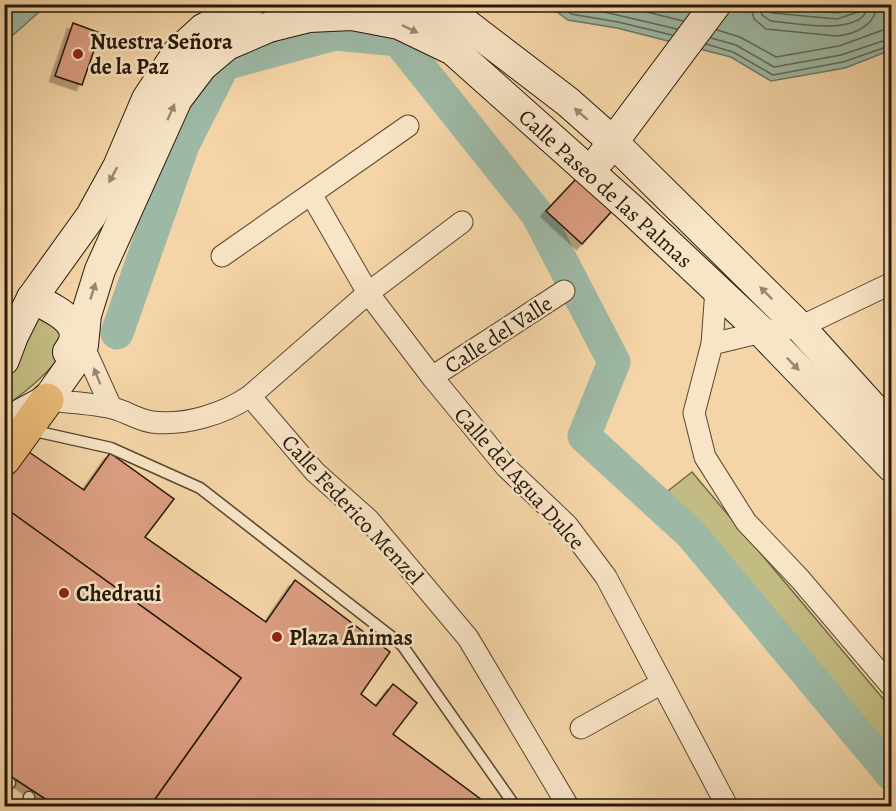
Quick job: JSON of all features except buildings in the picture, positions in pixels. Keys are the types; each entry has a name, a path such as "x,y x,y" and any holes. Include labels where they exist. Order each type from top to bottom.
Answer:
{"highway":[{"path":"4,459 15,424 47,400"}],"main road":[{"path":"4,360 32,298 91,216 117,167 147,99 178,52 203,30 250,4"},
{"name":"Calle Paseo de las Palmas","path":"420,4 465,24 568,102 612,141 800,327 891,429"},
{"path":"591,172 716,4"},
{"name":"Calle Paseo de las Palmas","path":"47,400 67,374 83,345 86,315 100,270 177,99 202,66 266,16 352,15 399,24 453,50 591,172 762,332 891,467"},
{"path":"15,424 76,339 75,330 63,316 32,298"}],"street":[{"path":"222,256 408,126"},
{"name":"Calle del Agua Dulce","path":"311,194 368,293 432,377 506,467 567,525 606,577 727,807"},
{"path":"47,400 111,407 151,422 174,422 203,417 234,406 250,396 368,293 462,222"},
{"path":"712,344 762,332 800,327 891,283"},
{"path":"716,289 712,344 694,413 705,457 746,522 800,579 891,687"},
{"name":"Calle del Valle","path":"432,377 564,291"},
{"path":"83,345 111,407"},
{"name":"Calle Federico Menzel","path":"250,396 315,472 368,519 468,638 568,807"},
{"path":"581,728 662,683"}],"lane":[{"path":"15,424 111,448 200,488 402,645 515,807"}],"shaded area":[{"path":"41,315 58,323 66,349 53,366 5,407 7,376 14,342"},
{"path":"692,472 891,708 891,766 664,494"}],"water":[{"path":"5,4 47,4 47,5 5,42"},
{"path":"762,4 767,7 838,13 862,5 891,5 891,50 845,68 771,81 731,57 617,28 568,20 548,5"}],"waterway":[{"path":"117,333 183,145 224,64 335,34 398,40 537,214 614,362 584,436 691,534 892,775"}],"place":[{"name":"Nuestra Señora de la Paz","path":"78,54"},
{"name":"Chedraui","path":"64,593"},
{"name":"Plaza Ánimas","path":"277,637"}]}
